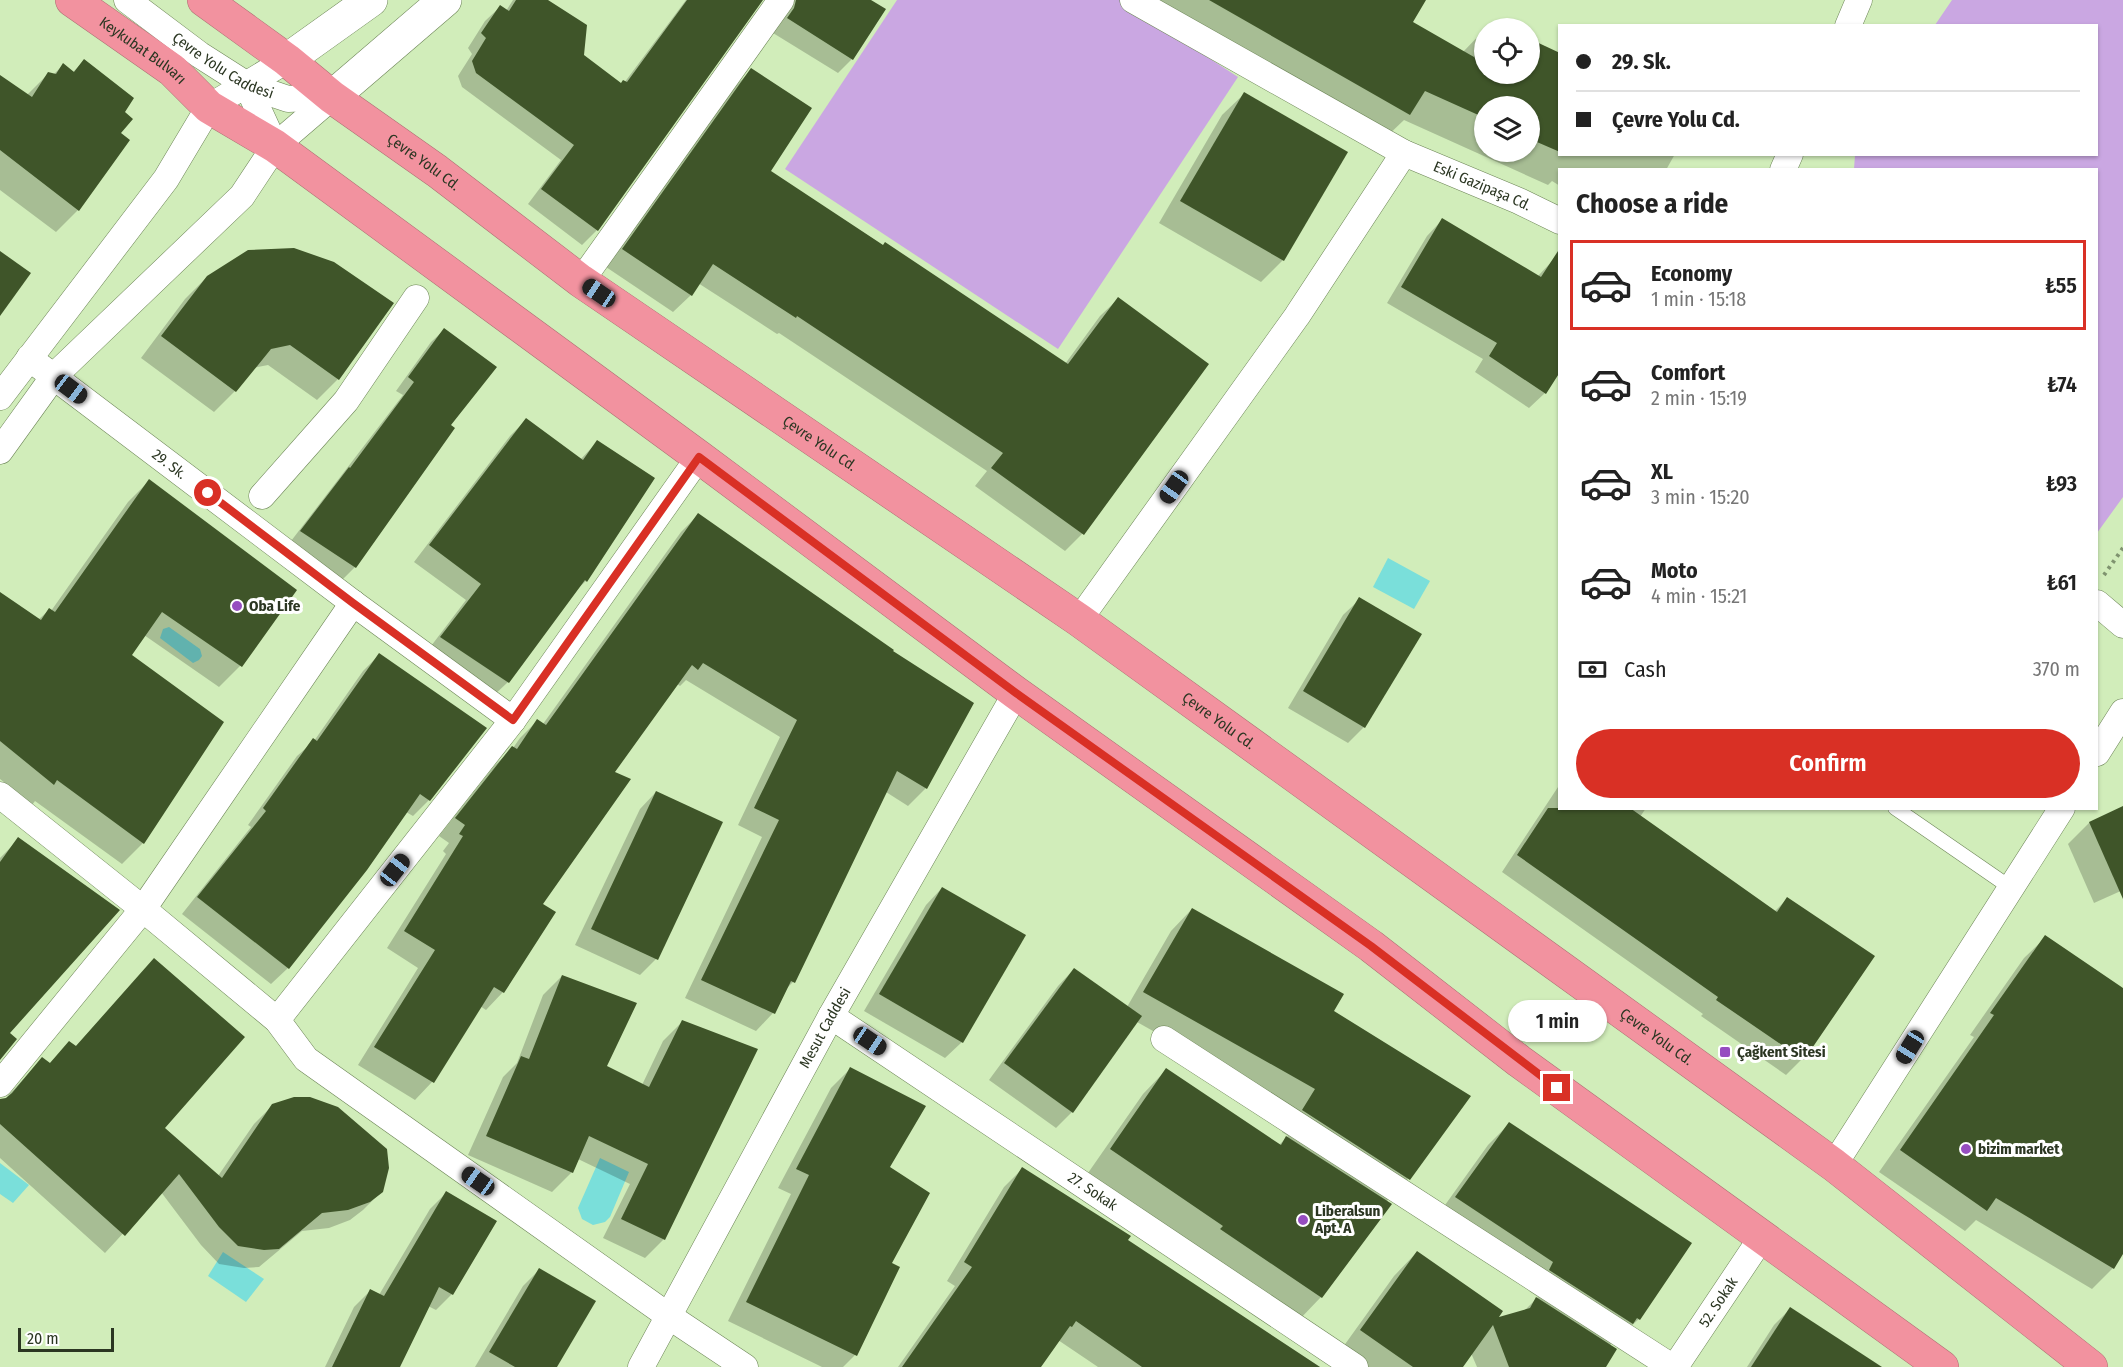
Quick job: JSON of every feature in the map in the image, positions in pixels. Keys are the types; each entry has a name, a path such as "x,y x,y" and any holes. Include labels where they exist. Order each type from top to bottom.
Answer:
{"highway":[{"name":"Keykubat Bulvarı","path":"72,0 172,70 209,107 275,146"},
{"path":"204,0 286,60"},
{"name":"Çevre Yolu Cd.","path":"286,60 332,97 437,171 581,281 1079,620 1834,1165 2091,1367"},
{"path":"275,146 1016,693 1371,946 1520,1061 1942,1367"}],"street":[{"name":"Çevre Yolu Caddesi","path":"127,0 200,55 247,85 288,99 332,97"},
{"path":"33,407 3,388 29,358 166,179 209,107 286,60 371,0"},
{"path":"0,451 54,376 242,196 275,146 445,0"},
{"path":"581,281 781,0"},
{"name":"Eski Gazipaşa Cd.","path":"1133,0 1404,153 1558,219"},
{"path":"1849,24 1859,0"},
{"path":"247,85 275,146"},
{"path":"1079,620 1297,316 1404,153"},
{"path":"262,496 346,401 416,298"},
{"name":"29. Sk.","path":"29,358 353,603 513,720"},
{"path":"277,1020 513,720 699,457"},
{"path":"0,1084 143,909 353,603"},
{"path":"2098,604 2123,625"},
{"name":"Mesut Caddesi","path":"641,1367 831,1016 1016,693"},
{"path":"2098,751 2123,712"},
{"path":"0,795 277,1020 306,1059 670,1317 745,1367"},
{"path":"1834,1165 2060,810"},
{"name":"27. Sokak","path":"831,1016 1354,1367"},
{"path":"1164,1039 1673,1367"},
{"name":"52. Sokak","path":"1673,1367 1762,1237"}],"lane":[{"path":"1898,810 2011,888"}],"path":[{"path":"2103,576 2123,548"}],"shaded area":[{"path":"897,0 1120,0 1238,77 1058,349 785,169"},
{"path":"1952,0 2123,0 2123,497 2098,532 2098,168 1854,168 1855,156 2098,156 2098,24 1936,24"}],"water":[{"path":"1388,558 1430,581 1414,609 1373,587"},
{"path":"169,627 200,649 202,656 199,660 193,663 160,638 163,629"},
{"path":"600,1158 629,1172 610,1217 605,1222 593,1225 582,1219 578,1208"},
{"path":"0,1163 29,1185 13,1203 0,1194"},
{"path":"223,1252 264,1279 246,1302 208,1276"}],"building":[{"path":"516,0 548,0 587,25 584,55 621,83 623,80 627,82 687,0 763,0 598,231 541,189 574,145 476,73 472,61 486,38 481,33 500,5 509,11"},
{"path":"796,0 871,0 886,9 853,60 787,18"},
{"path":"1209,0 1426,0 1413,22 1474,57 1474,84 1540,84 1540,44 1558,52 1558,151 1540,143 1540,96 1474,96 1474,113 1425,91 1410,115"},
{"path":"84,59 134,98 125,112 133,119 121,133 130,140 79,211 0,150 0,75 32,97 48,72 56,74 63,63 74,72"},
{"path":"751,68 812,108 771,171 883,245 885,242 1068,364 1118,297 1209,364 1084,535 991,468 1003,453 797,316 796,318 713,264 692,296 622,249"},
{"path":"1244,92 1348,152 1284,261 1180,201"},
{"path":"1442,218 1541,277 1558,251 1558,375 1546,394 1489,356 1497,343 1401,287"},
{"path":"294,248 334,262 394,303 339,380 290,345 271,349 236,392 161,336 207,276 248,250"},
{"path":"0,251 31,273 0,316"},
{"path":"444,328 497,367 451,425 455,428 356,568 300,531 414,382 408,377"},
{"path":"526,418 583,460 597,440 655,478 587,582 585,580 509,683 440,637 481,584 429,545"},
{"path":"149,479 297,590 242,667 162,612 132,655 224,722 144,844 57,780 54,785 0,741 0,592 41,620 49,608 55,612"},
{"path":"698,513 893,651 974,703 927,789 897,771 795,983 791,981 775,1014 701,980 779,820 754,808 797,720 703,663 698,670 692,665 615,772 631,779 543,904 556,912 504,993 494,987 434,1083 374,1047 435,950 404,931 463,836 459,834 465,825 455,818 512,746 517,749 537,719 546,725"},
{"path":"1359,597 1422,634 1365,728 1303,691"},
{"path":"379,653 487,728 430,801 420,794 367,870 289,969 197,897 266,811 263,808 313,738 317,741"},
{"path":"656,791 723,822 658,960 591,929"},
{"path":"2123,806 2123,899 2089,822"},
{"path":"1548,808 1633,810 1777,912 1787,897 1875,956 1804,1060 1716,1000 1718,997 1517,855"},
{"path":"18,837 120,910 10,1033 17,1039 0,1060 0,862"},
{"path":"942,887 1026,935 963,1043 879,994"},
{"path":"1192,908 1344,994 1334,1011 1471,1096 1410,1180 1302,1110 1315,1089 1143,992"},
{"path":"2045,935 2123,988 2123,1254 2114,1269 1996,1198 1987,1211 1900,1150 1994,1015 1990,1013"},
{"path":"154,958 245,1037 165,1128 222,1178 272,1104 294,1097 310,1097 338,1107 387,1149 389,1168 383,1192 370,1202 348,1210 322,1213 279,1249 264,1250 238,1246 219,1227 179,1174 125,1236 0,1124 0,1099 12,1093 42,1057 50,1063 69,1041 76,1046"},
{"path":"1074,968 1142,1016 1073,1113 1004,1063"},
{"path":"562,975 637,1003 607,1066 649,1087 682,1020 758,1049 665,1240 621,1219 648,1164 589,1136 573,1173 486,1136 521,1056 529,1059"},
{"path":"850,1067 926,1106 890,1167 930,1193 892,1263 900,1267 857,1356 746,1302 809,1175 796,1169"},
{"path":"1166,1068 1281,1145 1286,1136 1392,1204 1322,1298 1220,1229 1223,1226 1110,1149"},
{"path":"1509,1122 1692,1243 1640,1320 1637,1318 1633,1324 1549,1270 1553,1262 1455,1197"},
{"path":"1022,1167 1131,1236 1128,1240 1320,1367 1142,1367 1076,1321 1041,1367 902,1367 972,1267 964,1262"},
{"path":"446,1191 497,1221 453,1295 439,1287 400,1367 332,1367 370,1289 384,1296"},
{"name":"Liberalsun Apt. A","path":"1417,1251 1503,1311 1499,1317 1530,1308 1536,1297 1617,1349 1606,1367 1509,1367 1493,1325 1463,1367 1413,1367 1360,1330"},
{"path":"539,1268 596,1301 557,1367 515,1367 489,1352"},
{"path":"1790,1307 1882,1367 1751,1367"}],"place":[{"name":"Oba Life","path":"237,606"},
{"name":"Çağkent Sitesi","path":"1725,1052"},
{"name":"bizim market","path":"1966,1149"},
{"name":"Liberalsun Apt. A","path":"1303,1220"}],"route":[{"path":"208,493 513,720 699,457 1016,693 1371,946 1557,1088"}]}
